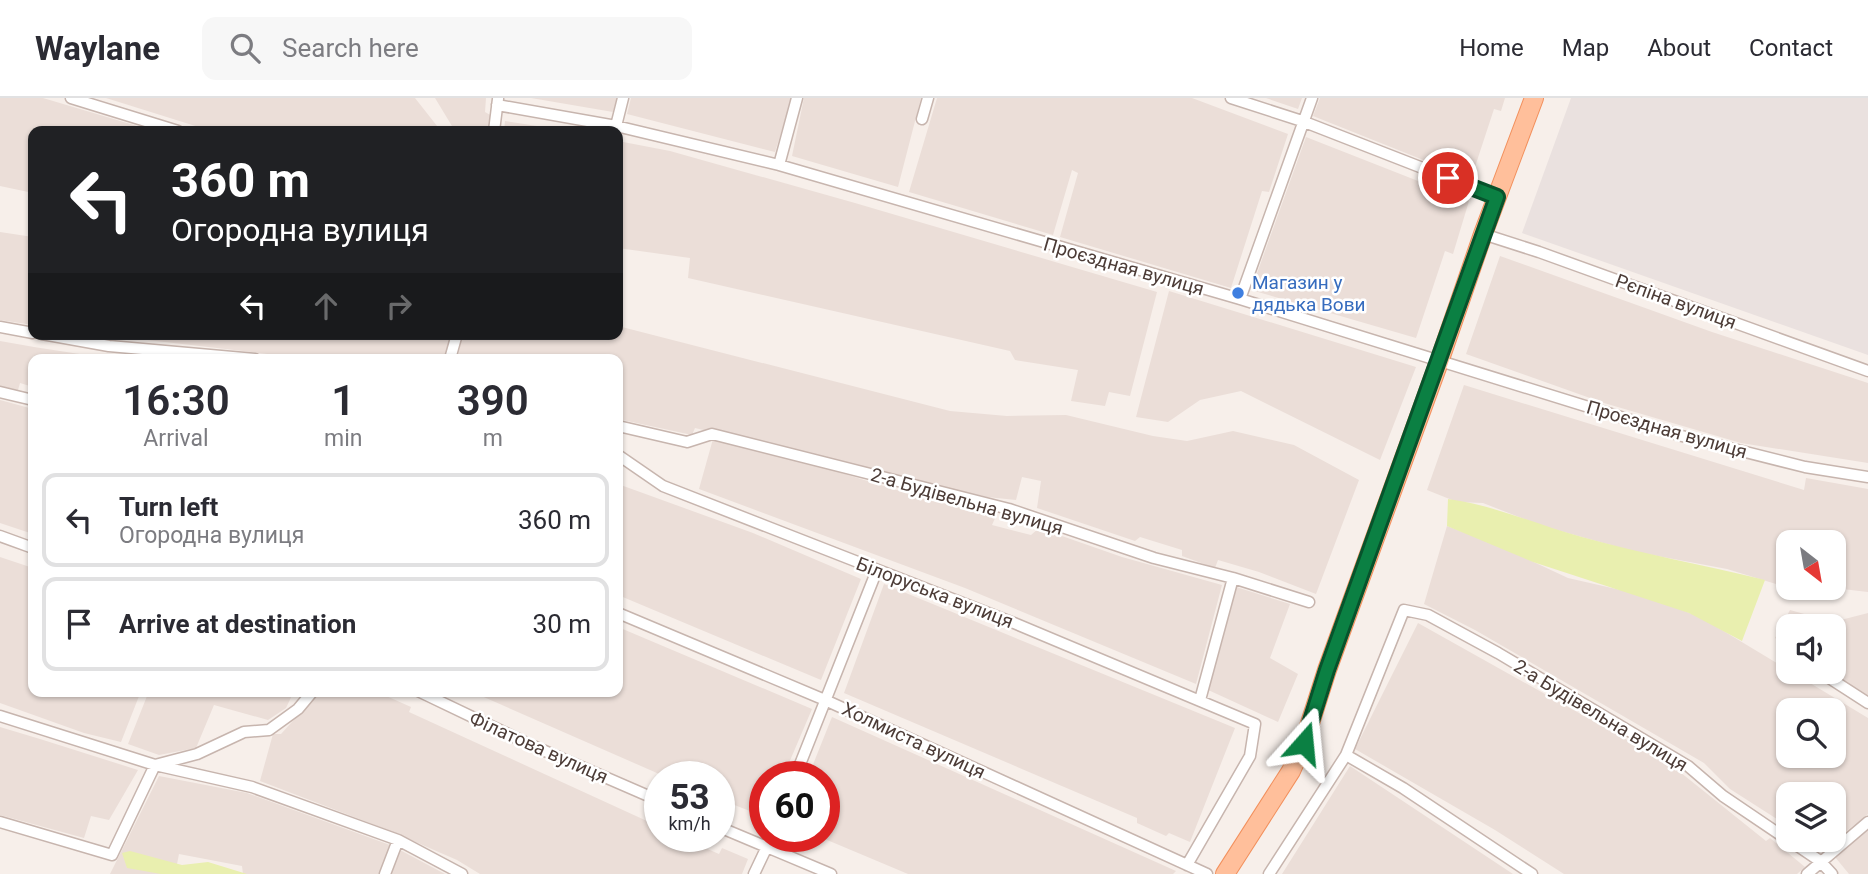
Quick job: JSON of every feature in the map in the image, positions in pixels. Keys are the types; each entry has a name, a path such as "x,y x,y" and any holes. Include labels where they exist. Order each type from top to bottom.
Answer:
{"main road":[{"path":"1226,874 1291,771 1304,743 1327,670 1534,98"}],"street":[{"path":"71,98 162,126"},
{"path":"616,126 623,98"},
{"path":"779,165 797,98"},
{"path":"922,119 928,98"},
{"path":"1231,98 1302,121 1497,197"},
{"path":"1240,299 1312,98"},
{"path":"495,126 498,102"},
{"name":"Проєздная вулиця","path":"498,102 616,126"},
{"name":"Проєздная вулиця","path":"623,128 779,165 1240,299 1682,436 1805,467 1868,477"},
{"name":"Рєпіна вулиця","path":"1483,234 1868,371"},
{"path":"0,327 28,332"},
{"path":"76,340 109,346 199,354"},
{"path":"0,392 28,399"},
{"name":"2-а Будівельна вулиця","path":"623,427 687,442 712,434 1009,509 1154,558 1233,578 1309,602"},
{"name":"Білоруська вулиця","path":"623,458 663,486 1014,623 1255,724 1250,756 1187,865"},
{"path":"0,537 28,546"},
{"path":"801,761 877,570"},
{"path":"1200,700 1233,578"},
{"name":"2-а Будівельна вулиця","path":"1346,755 1404,610 1428,615 1498,653 1688,766 1723,796 1776,831"},
{"name":"Холмиста вулиця","path":"623,615 825,700 1207,874"},
{"path":"1839,684 1868,703"},
{"path":"0,822 112,855 155,765 197,754 244,732 269,730 298,709 308,697"},
{"name":"Філатова вулиця","path":"431,697 531,745 644,794"},
{"path":"0,716 155,765 252,787 398,840 462,874"},
{"path":"1269,874 1346,755 1403,788 1532,874"},
{"path":"1808,874 1868,822"},
{"path":"385,874 398,840"},
{"path":"754,874 765,852"},
{"path":"777,852 831,874"},
{"name":"2-а Будівельна вулиця","path":"1807,852 1832,874"}],"shaded area":[{"path":"0,98 43,98 137,126 28,126 28,192 0,186"},
{"path":"106,98 415,98 437,126 195,126"},
{"path":"435,98 486,98 485,112 492,116 491,126 452,126"},
{"path":"531,98 617,98 613,112"},
{"path":"631,98 792,98 775,152 627,114"},
{"path":"804,98 921,98 898,187 792,156"},
{"path":"937,98 1192,98 1288,134 1269,192 1262,191 1231,288 1060,237 1078,173 1072,170 1053,235 909,192"},
{"path":"1266,98 1302,98 1298,109"},
{"path":"1320,98 1505,98 1501,111 1494,109 1471,179 1313,116"},
{"path":"1571,98 1868,98 1868,355 1522,233"},
{"path":"505,121 537,126 504,126"},
{"path":"1306,137 1469,201 1453,254 1445,251 1416,338 1251,290"},
{"path":"623,142 670,151 1157,292 1130,396 1109,392 1105,406 1071,401 1078,370 1015,360 1010,351 688,278 690,258 623,249"},
{"path":"0,232 28,236 28,324 0,320"},
{"path":"1500,256 1712,332 1868,383 1868,463 1741,443 1604,403 1466,354"},
{"path":"1169,291 1416,367 1380,460 1241,391 1200,400 1168,422 1136,417"},
{"path":"623,327 950,411 1007,416 1066,415 1153,436 1187,441 1233,431 1294,445 1359,480 1316,594 1259,572 1218,560 1215,568 1182,556 1182,550 1140,537 1135,541 1037,508 1041,481 1022,477 1016,500 987,497 695,428 692,435 623,420 623,354 458,354 462,340 623,340"},
{"path":"147,340 450,340 446,354 268,354"},
{"path":"0,341 80,354 28,354 28,385 20,383 18,390 0,386"},
{"path":"1464,385 1804,490 1806,478 1868,489 1868,592 1846,589 1846,530 1776,530 1776,584 1727,569 1636,552 1542,526 1483,503 1457,502 1427,490"},
{"path":"0,400 28,408 28,532 0,523"},
{"path":"713,439 996,516 992,525 1031,535 1039,528 1122,557 1222,585 1196,684 965,588 699,489"},
{"path":"623,486 753,533 861,579 821,680 623,597"},
{"path":"1447,526 1493,543 1568,578 1647,596 1702,618 1776,663 1776,684 1812,684 1835,698 1776,698 1776,768 1846,768 1846,705 1868,718 1868,814 1846,832 1846,782 1776,782 1776,818 1730,789 1704,763 1475,630 1424,604"},
{"path":"0,557 28,566 28,697 139,697 121,742 84,733 0,703"},
{"path":"884,584 1235,728 1190,842 1169,833 1166,836 1137,823 1137,818 844,693"},
{"path":"1236,587 1290,604 1270,658 1298,674 1278,722 1206,689"},
{"path":"1790,610 1804,614 1788,614"},
{"path":"1868,613 1868,698 1846,684 1846,619"},
{"path":"1418,623 1670,764 1766,841 1770,838 1776,843 1776,852 1787,852 1805,867 1797,874 1564,874 1495,830 1355,749"},
{"path":"623,629 812,709 790,761 749,761 749,811 735,805 735,761 644,761 644,767 484,697 623,697"},
{"path":"147,697 291,697 286,708 268,720 214,705 196,748 159,755 128,744"},
{"path":"315,697 388,697 411,707 409,712 644,820 644,852 731,852 748,859 742,874 480,874 457,860 388,830 260,781 273,734 281,734"},
{"path":"832,717 1176,871 1173,874 908,874 840,845 840,761 814,761"},
{"path":"0,727 138,770 109,820 91,816 84,838 0,815"},
{"path":"1350,766 1513,874 1282,874"},
{"path":"159,776 247,793 390,845 379,874 243,874 242,866 179,854 175,874 110,874"},
{"path":"1868,829 1868,874 1849,874 1835,857 1841,852 1846,852 1846,848"},
{"path":"400,850 445,874 391,874"}],"green space":[{"path":"1448,499 1482,506 1605,543 1765,580 1742,641 1689,613 1533,562 1447,526"},
{"path":"130,851 182,865 208,862 247,874 161,874 127,868 122,853"}],"place":[{"name":"Магазин у дядька Вови","path":"1238,293"}],"route":[{"path":"1304,743 1327,670 1440,362 1497,197 1448,178"}]}
